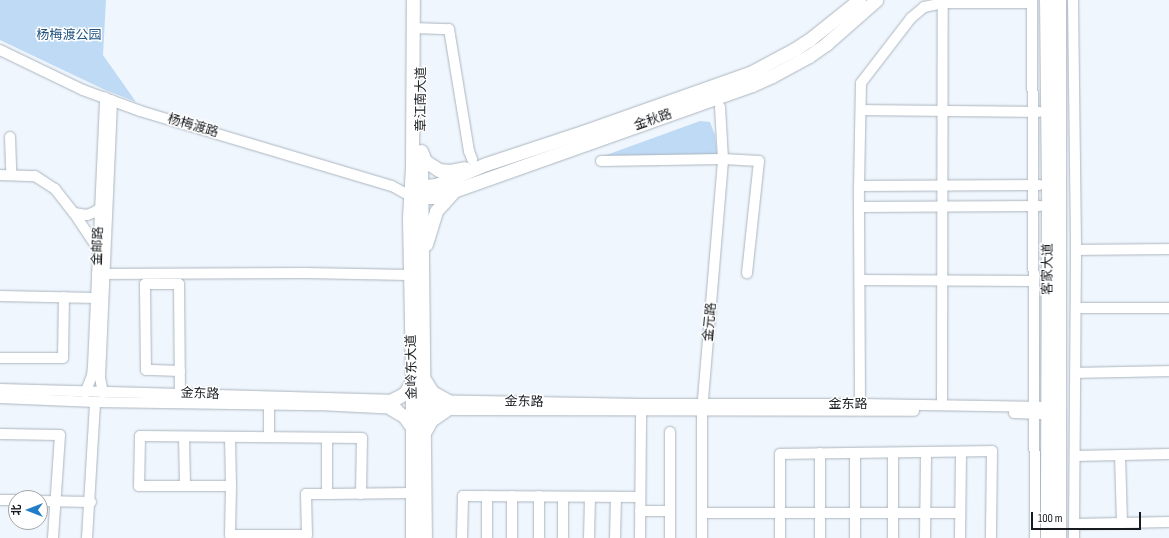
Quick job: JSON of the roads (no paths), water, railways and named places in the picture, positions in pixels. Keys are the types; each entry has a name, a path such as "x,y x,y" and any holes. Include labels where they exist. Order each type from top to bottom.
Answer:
{"main road":[{"name":"章江南大道","path":"413,0 417,28 421,151 415,192"},
{"name":"章江南大道","path":"415,192 417,28 420,0"},
{"name":"金秋路","path":"415,192 486,164 583,132 750,73 809,40 859,0"},
{"name":"金秋路","path":"415,192 436,197 772,76 826,44 876,0"},
{"name":"客家大道","path":"1046,0 1048,206 1041,410 1047,538"},
{"name":"客家大道","path":"1059,0 1059,538"},
{"path":"1034,1 1046,16"},
{"path":"421,151 425,161 439,170 450,171 486,164"},
{"path":"422,261 432,220 436,211 455,190"},
{"name":"金岭东大道","path":"415,192 422,261 418,377"},
{"name":"金岭东大道","path":"415,192 409,275 418,377 419,430 425,538"},
{"path":"418,377 447,405 419,430 392,405 418,377"},
{"name":"金岭东大道","path":"412,538 412,493 419,430"}],"street":[{"path":"1073,0 1076,250 1074,538"},
{"path":"860,404 859,186 862,83 911,18 924,7 943,4 1034,1 1034,281 1041,410 1035,538"},
{"path":"942,405 943,4"},
{"path":"417,28 449,29 469,151 472,159"},
{"name":"杨梅渡路","path":"0,50 83,90 140,111 415,192"},
{"name":"金邮路","path":"85,393 92,376 94,366 96,298 101,274 98,249 100,208 108,99"},
{"name":"金邮路","path":"103,393 100,377 101,274 108,99"},
{"name":"金元路","path":"702,538 702,408 723,159 720,107"},
{"path":"861,110 1047,112"},
{"path":"10,137 11,175"},
{"path":"601,161 723,159 758,161 747,273"},
{"path":"0,175 35,176 55,189 74,213 98,249"},
{"path":"859,186 1048,185"},
{"path":"860,207 1048,206"},
{"path":"74,213 87,215 100,208"},
{"path":"1076,250 1169,249"},
{"path":"101,274 305,273 409,275"},
{"path":"860,280 1034,281"},
{"path":"180,371 146,370 145,284 179,284 180,371 180,393"},
{"path":"0,296 96,298"},
{"path":"0,358 63,358 64,297"},
{"path":"1076,308 1169,308"},
{"path":"1076,373 1169,371"},
{"name":"金东路","path":"0,389 85,393 180,393 392,405"},
{"name":"金东路","path":"0,398 95,402 269,405 1041,410"},
{"path":"87,538 91,502 95,402"},
{"name":"金东路","path":"447,405 641,411 860,404 942,405 1041,410"},
{"path":"269,405 269,437"},
{"path":"640,538 641,411"},
{"path":"670,432 670,538"},
{"path":"0,434 60,435 53,538"},
{"path":"231,486 139,486 140,436 362,438 361,494"},
{"path":"184,437 185,486"},
{"path":"230,437 230,535 307,536 306,494 412,493"},
{"path":"327,494 328,438"},
{"path":"780,538 780,454 992,451 991,538"},
{"path":"925,538 926,452"},
{"path":"960,452 960,538"},
{"path":"820,453 820,538"},
{"path":"855,453 855,538"},
{"path":"893,453 893,538"},
{"path":"1075,456 1169,454"},
{"path":"1120,455 1122,523"},
{"path":"462,538 462,496 640,497"},
{"path":"487,496 487,538"},
{"path":"512,496 512,538"},
{"path":"538,538 539,496"},
{"path":"562,497 563,538"},
{"path":"589,538 590,497"},
{"path":"615,538 616,497"},
{"path":"48,500 91,502"},
{"path":"640,512 670,512"},
{"path":"702,513 960,513"},
{"path":"1074,524 1169,522"}],"park label":[{"name":"杨梅渡公园","path":"69,35"}]}
